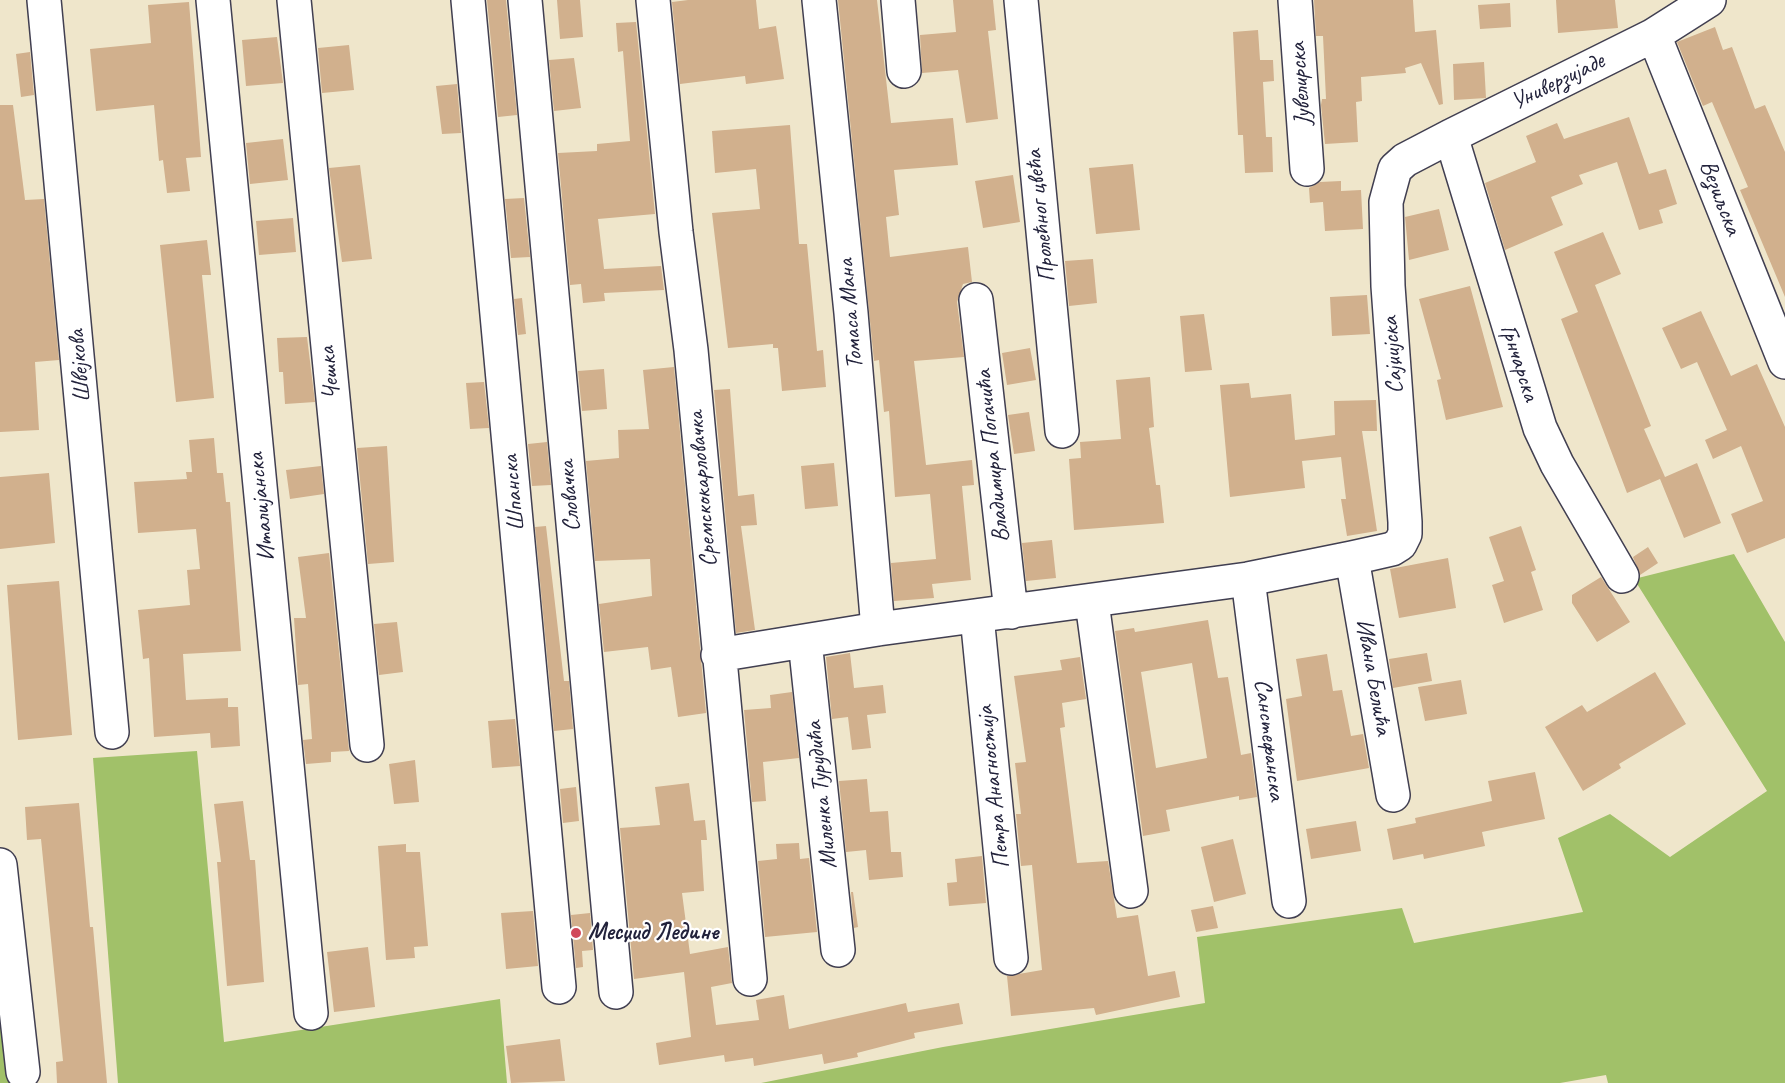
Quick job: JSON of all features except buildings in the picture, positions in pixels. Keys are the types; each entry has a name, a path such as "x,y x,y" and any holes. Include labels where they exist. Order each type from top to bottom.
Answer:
{"street":[{"name":"Швејкова","path":"44,0 112,732"},
{"name":"Италијанска","path":"213,0 311,1013"},
{"name":"Чешка","path":"294,0 367,745"},
{"name":"Шпанска","path":"468,0 559,987"},
{"name":"Словачка","path":"525,0 616,992"},
{"name":"Сремскокарловачка","path":"653,0 676,232 691,350 750,979"},
{"name":"Томаса Мана","path":"819,0 851,313 878,628"},
{"path":"898,0 904,71"},
{"name":"Пролећног цвећа","path":"1021,0 1062,431"},
{"name":"Јувелирска","path":"1295,0 1307,169"},
{"name":"Универзијаде","path":"1405,160 1654,35 1709,0"},
{"name":"Везиљска","path":"1654,35 1785,362"},
{"name":"Грнчарска","path":"1451,136 1540,428 1557,464 1622,576"},
{"name":"Сајџијска","path":"1352,558 1392,549 1403,539 1405,522 1388,286 1386,202 1390,179 1395,169 1405,160"},
{"name":"Владимира Погачића","path":"976,300 1011,612"},
{"path":"718,655 878,628 1092,602 1248,579 1352,558"},
{"name":"Ивана Белића","path":"1352,558 1394,795"},
{"name":"Санстефанска","path":"1248,579 1289,901"},
{"path":"1092,602 1131,891"},
{"name":"Петра Анагностија","path":"977,616 1011,958"},
{"name":"Миленка Турудића","path":"805,640 838,950"},
{"path":"0,865 22,1072"}],"green space":[{"path":"1734,554 1785,642 1785,1083 1608,1083 1606,1075 1560,1083 761,1083 943,1047 1205,1003 1197,937 1402,908 1414,943 1583,912 1558,838 1610,814 1670,857 1767,791 1634,579"},
{"path":"197,751 224,1042 500,999 507,1083 118,1083 93,758"},
{"path":"0,1016 14,1083 0,1083"}],"place":[{"name":"Месџид Ледине","path":"576,933"}]}
